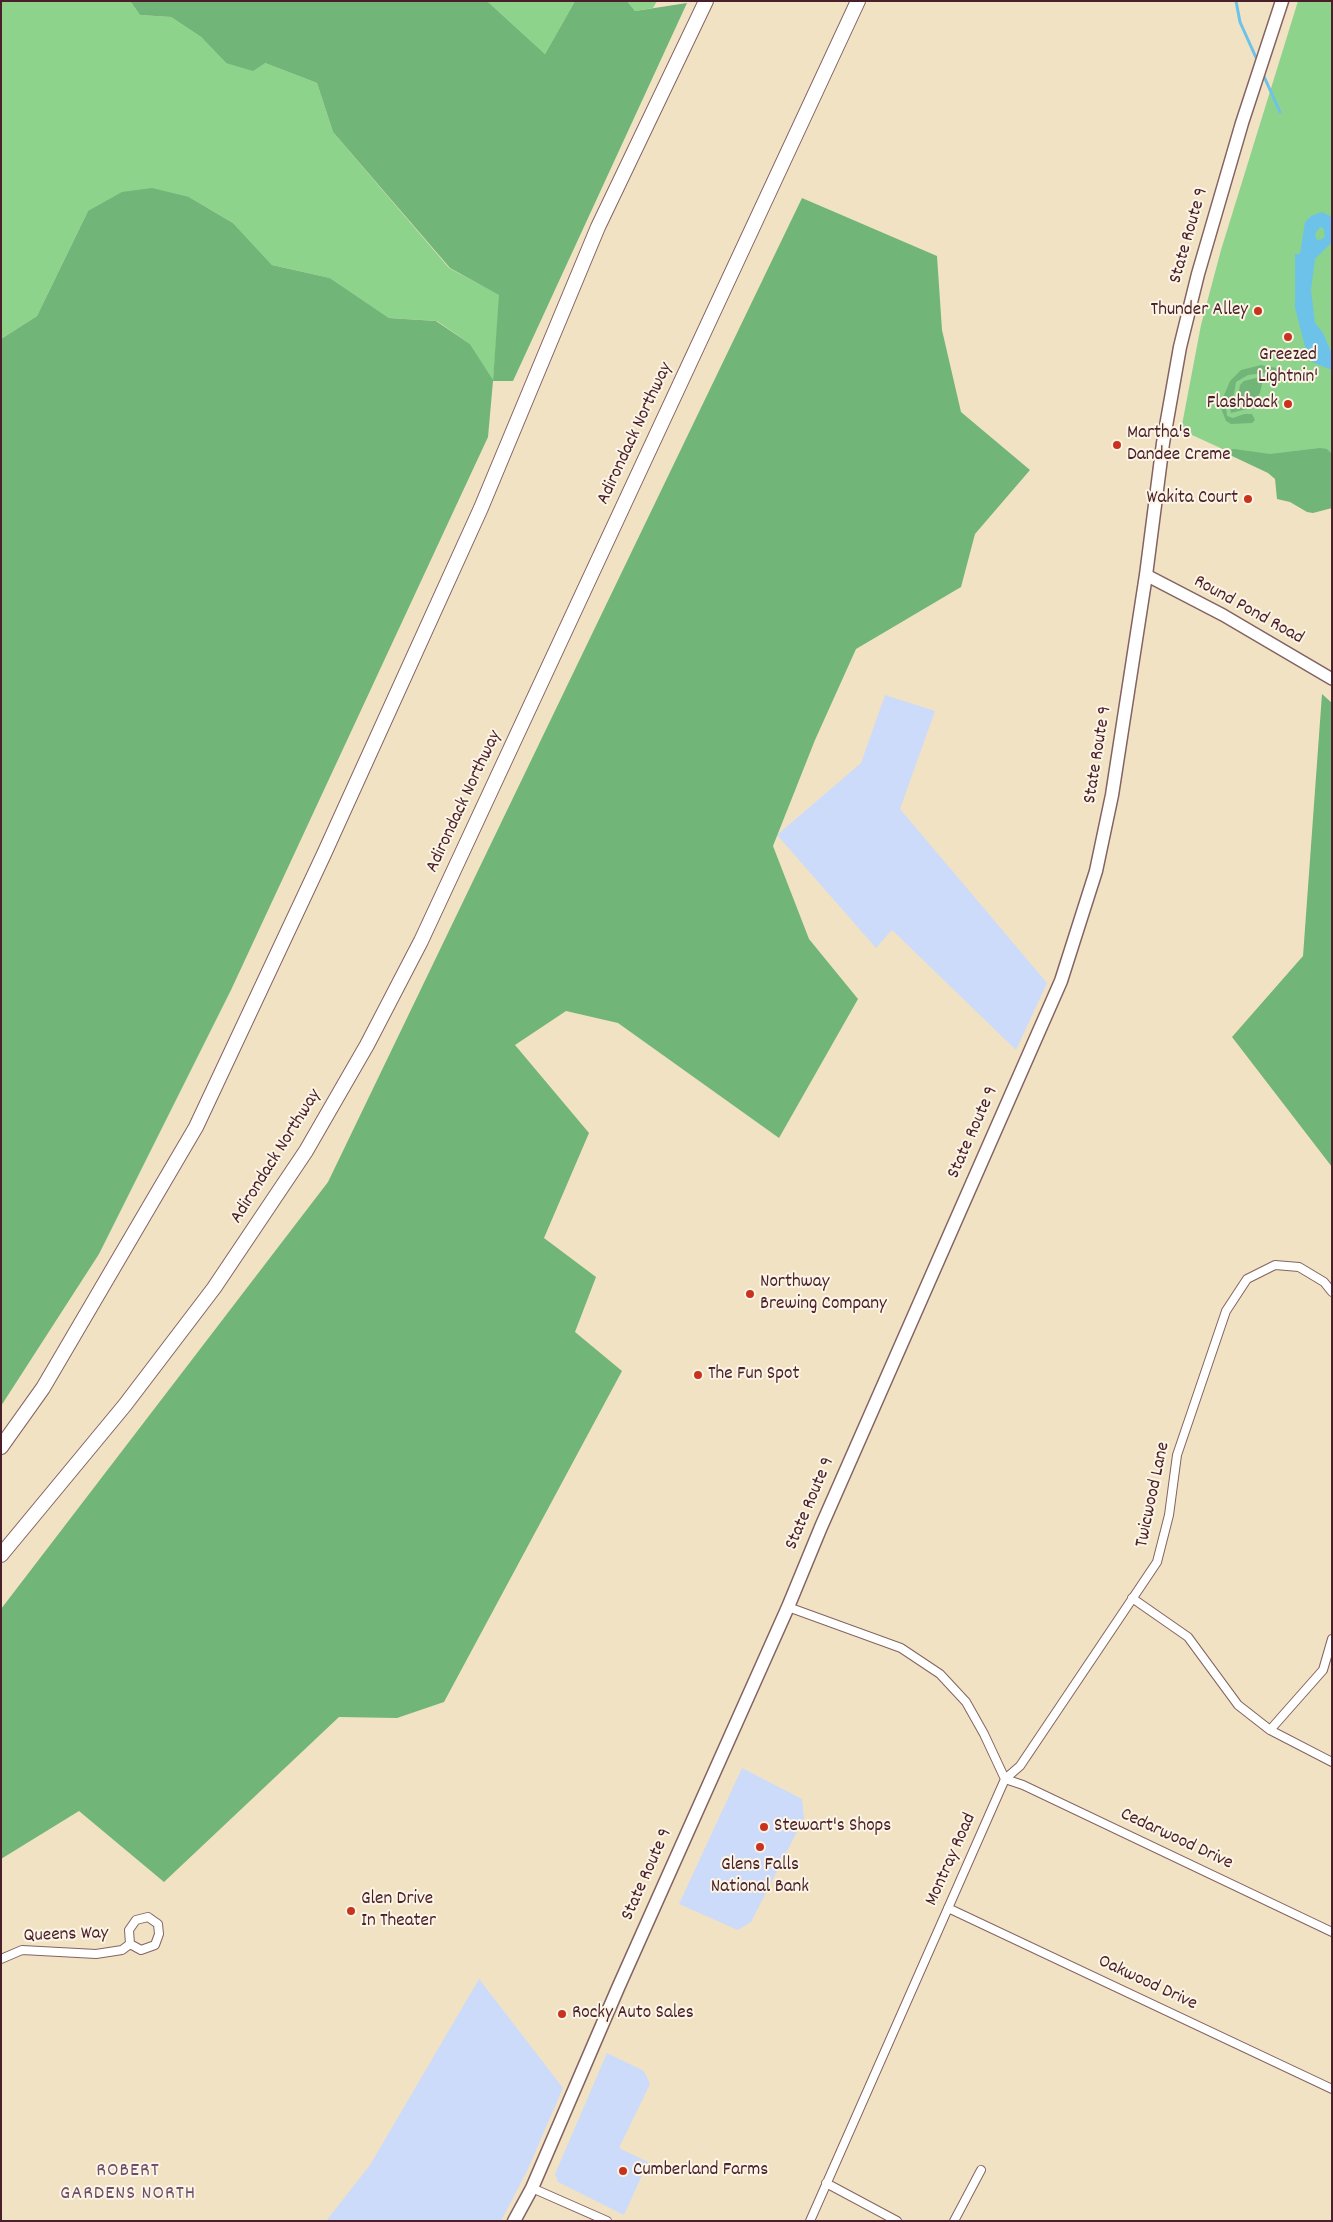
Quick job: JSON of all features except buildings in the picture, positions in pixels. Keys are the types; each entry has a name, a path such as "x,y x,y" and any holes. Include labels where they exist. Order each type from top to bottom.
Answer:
{"highway":[{"path":"1,1447 44,1388 196,1127 324,854 481,508 598,227 706,1"},
{"name":"Adirondack Northway","path":"1,1556 126,1405 214,1288 306,1150 367,1045 421,941 858,1"}],"main road":[{"name":"State Route 9","path":"514,2221 532,2188 1061,981 1096,871 1112,795 1146,575 1163,443 1180,347 1198,274 1253,90 1282,1"}],"street":[{"name":"Round Pond Road","path":"1146,575 1222,615 1332,679"},
{"name":"Twicwood Lane","path":"1005,1779 1020,1766 1157,1562 1169,1515 1177,1455 1226,1311 1247,1279 1275,1265 1299,1267 1324,1282 1332,1292"},
{"path":"1132,1598 1188,1637 1238,1705 1270,1730 1332,1762"},
{"path":"788,1606 901,1648 940,1674 966,1702 984,1734 1005,1779"},
{"path":"1270,1730 1323,1670 1332,1640"},
{"name":"Montray Road","path":"810,2221 1005,1779"},
{"name":"Cedarwood Drive","path":"1005,1779 1023,1785 1332,1932"},
{"name":"Oakwood Drive","path":"948,1908 1332,2089"},
{"name":"Queens Way","path":"148,1917 158,1924 159,1934 155,1944 141,1950 130,1944 129,1930 136,1920 148,1917"},
{"name":"Queens Way","path":"1,1959 22,1950 96,1954 122,1950 130,1944"},
{"path":"954,2221 981,2170"},
{"path":"826,2183 897,2221"},
{"path":"532,2188 607,2221"}],"shaded area":[{"path":"885,695 935,711 900,809 1047,983 1016,1050 892,930 876,948 777,835 861,763"},
{"path":"742,1768 802,1799 804,1818 751,1922 738,1930 679,1904"},
{"path":"479,1979 563,2088 527,2171 501,2221 326,2221 370,2165"},
{"path":"607,2053 644,2071 650,2084 619,2148 648,2162 624,2215 558,2182 555,2174"}],"green space":[{"path":"1,1 130,1 140,15 171,17 201,37 226,63 265,63 317,83 333,132 449,268 500,295 493,381 470,344 437,321 389,318 330,278 272,265 233,223 189,197 88,211 37,316 1,339"},
{"path":"130,1 487,1 545,54 575,1 627,1 635,11 687,3 513,381 493,381 488,437 231,990 99,1254 1,1406 1,339 37,316 88,211 122,192 152,188 189,197 233,223 272,265 330,278 389,318 436,321 470,344 493,380 499,295 450,268 333,132 317,83 265,63 253,71 226,63 201,37 171,17 140,15"},
{"path":"487,1 575,1 545,54"},
{"path":"627,1 657,1 653,8 635,11"},
{"path":"1298,1 1332,1 1332,499 1181,430 1201,325 1221,250"},
{"path":"802,198 937,256 942,330 961,412 1030,470 975,534 961,587 856,649 815,740 773,846 809,939 858,999 779,1138 618,1023 566,1011 515,1045 589,1133 544,1238 596,1277 575,1332 622,1371 444,1702 397,1718 339,1717 164,1882 79,1811 1,1859 1,1609 328,1182"},
{"path":"1261,365 1277,368 1281,371 1248,375 1236,382 1234,394 1226,406 1227,416 1233,418 1244,414 1252,414 1255,420 1252,423 1231,424 1226,421 1221,408 1222,400 1230,381 1241,370"},
{"path":"1256,378 1263,379 1260,393 1247,409 1231,413 1230,407 1238,396 1240,385 1244,381"},
{"path":"1320,448 1327,449 1332,454 1332,508 1313,513 1307,512 1290,502 1277,499 1275,479 1268,473 1232,456 1228,450 1234,449 1270,454"},
{"path":"1322,694 1332,703 1332,1167 1232,1037 1303,956"}],"water":[{"path":"1322,212 1332,217 1332,242 1315,259 1311,290 1315,323 1323,333 1332,354 1332,370 1312,362 1312,358 1307,354 1295,308 1295,254 1300,254 1305,222 1311,216","holes":["1320,227 1323,228 1325,236 1317,240 1315,234"]}],"waterway":[{"path":"1236,1 1240,22 1258,62"},
{"path":"1262,72 1280,112"}],"place":[{"name":"Thunder Alley","path":"1258,311"},
{"name":"Greezed Lightnin'","path":"1288,337"},
{"name":"Flashback","path":"1288,404"},
{"name":"Martha's Dandee Creme","path":"1117,445"},
{"name":"Wakita Court","path":"1248,499"},
{"name":"Northway Brewing Company","path":"750,1294"},
{"name":"The Fun Spot","path":"698,1375"},
{"name":"Stewart's Shops","path":"764,1827"},
{"name":"Glens Falls National Bank","path":"760,1847"},
{"name":"Glen Drive In Theater","path":"351,1911"},
{"name":"Rocky Auto Sales","path":"562,2014"},
{"name":"Cumberland Farms","path":"623,2171"}],"district":[{"name":"ROBERT GARDENS NORTH","path":"128,2184"}]}
